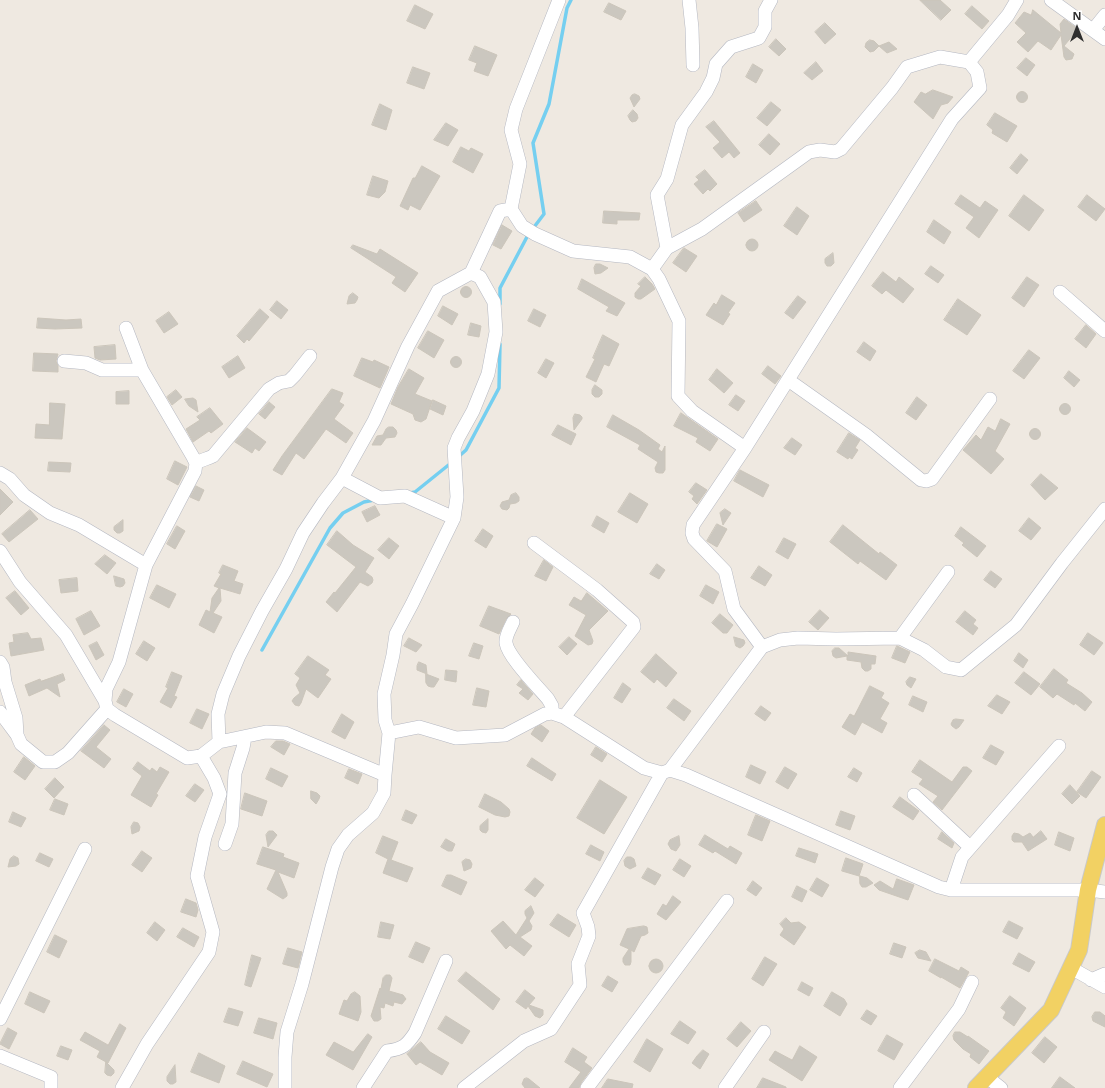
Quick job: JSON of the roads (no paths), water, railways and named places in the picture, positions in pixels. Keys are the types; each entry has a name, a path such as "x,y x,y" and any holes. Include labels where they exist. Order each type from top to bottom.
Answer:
{"main road":[{"path":"981,1083 1051,1010 1079,950 1088,890 1105,825"}],"street":[{"path":"559,0 516,109 511,130 520,164 511,209 522,226 535,234 573,251 630,257 652,269 659,279 679,321 678,396 692,411 745,448"},
{"path":"689,0 692,28 691,48 693,65"},
{"path":"667,248 657,195 666,179 682,125 706,92 713,78 716,64 731,47 759,38 765,27 765,11 771,0"},
{"path":"969,62 1008,15 1017,0"},
{"path":"1051,0 1105,38"},
{"path":"1093,30 1105,15"},
{"path":"652,269 667,248 702,229 809,152 820,150 835,152 841,149 892,88 907,67 940,57 969,62 977,72 980,88 952,119 745,448 693,525 692,533 694,539 725,571 734,609 762,647"},
{"path":"219,742 218,714 223,694 239,656 286,569 303,533 342,478 374,421 408,346 438,291 471,273 500,211 511,209"},
{"path":"285,1088 287,1032 302,984 338,849 348,835 373,813 384,793 388,733 385,720 384,694 393,656 396,634 454,518 457,497 454,448 473,411 488,374 496,332 494,302 480,277 471,273"},
{"path":"1060,292 1105,332"},
{"path":"0,712 21,744 37,759 47,763 55,762 68,753 106,705 106,689 119,662 146,566 195,471 196,463 142,370 126,328"},
{"path":"196,463 202,459 208,459 213,456 269,389 279,383 289,381 295,376 310,356"},
{"path":"64,361 86,363 102,370 142,370"},
{"path":"787,382 791,382 866,434 921,480 926,481 932,479 990,399"},
{"path":"0,473 10,479 24,494 50,513 78,526 146,566"},
{"path":"342,478 380,498 405,496 454,518"},
{"path":"464,1088 524,1041 551,1029 580,985 578,964 589,936 588,927 583,913 666,772 762,647 780,640 798,638 900,638 924,650 946,667 961,670 1016,625 1105,509"},
{"path":"534,543 597,590 633,622 634,627 558,715"},
{"path":"0,551 20,582 66,636 106,705 114,715 187,758 201,756 219,742 266,732 285,733 385,775"},
{"path":"900,638 948,572"},
{"path":"513,622 506,642 509,653 548,699 558,715 644,768 686,775 939,887 951,890 1088,890 1105,892"},
{"path":"0,662 3,667 5,682 16,718 17,736"},
{"path":"388,733 419,727 456,738 505,735 545,714 558,715"},
{"path":"225,844 232,824 235,773 245,737"},
{"path":"951,890 962,857 1059,746"},
{"path":"122,1088 147,1044 209,952 213,932 197,876 205,837 220,794 214,778 201,756"},
{"path":"914,795 970,847"},
{"path":"0,1019 85,848"},
{"path":"587,1088 727,901"},
{"path":"363,1088 387,1051 398,1050 408,1043 415,1033 446,961"},
{"path":"1071,968 1105,988"},
{"path":"1091,980 1105,974"},
{"path":"900,1088 959,1008 972,982"},
{"path":"725,1088 764,1032"},
{"path":"0,1056 51,1077 50,1088"},
{"path":"981,1083 1001,1088"}],"waterway":[{"path":"500,304 500,288 528,235 544,214 533,143 549,104 567,8 571,0"},
{"path":"457,458 466,450 499,388 500,344"},
{"path":"410,493 415,492 451,463"},
{"path":"262,650 330,528 343,513 364,502 374,500"}]}
